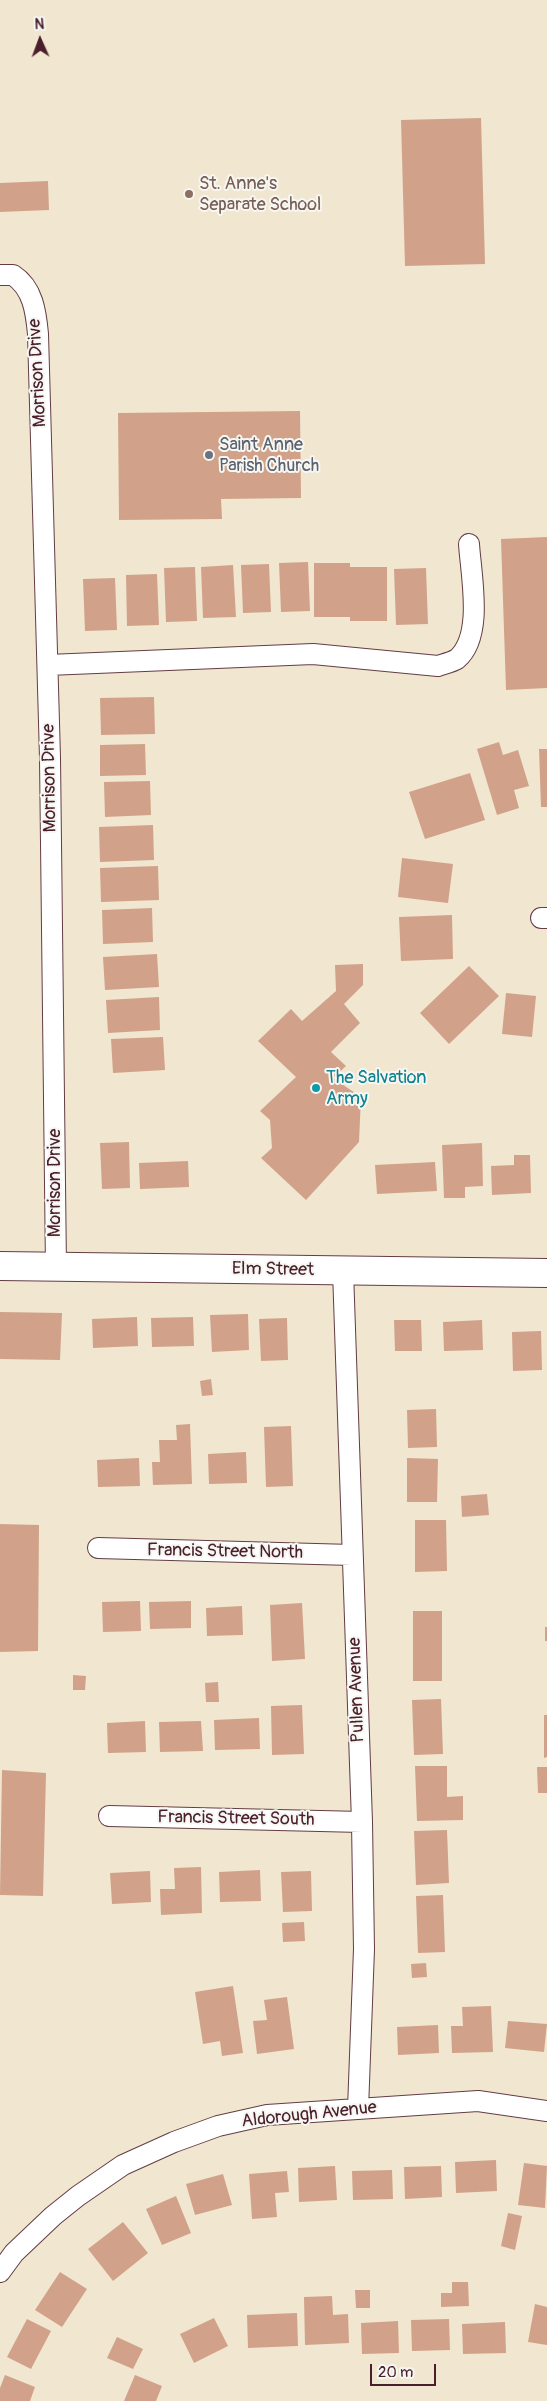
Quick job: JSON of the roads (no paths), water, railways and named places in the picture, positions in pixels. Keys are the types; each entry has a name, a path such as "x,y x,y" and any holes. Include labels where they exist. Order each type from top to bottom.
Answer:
{"main road":[{"name":"Elm Street","path":"0,1266 547,1273"}],"street":[{"name":"Morrison Drive","path":"0,275 14,275 27,290 34,304 38,334 48,666 56,1268"},
{"path":"48,666 313,654 438,666 456,660 466,647 473,627 474,599 469,544"},
{"name":"Pullen Avenue","path":"343,1271 362,1822 364,1949 358,2109"},
{"name":"Francis Street North","path":"98,1548 352,1555"},
{"name":"Francis Street South","path":"109,1816 362,1822"},
{"name":"Aldorough Avenue","path":"0,2272 7,2248 123,2165 174,2142 218,2126 266,2116 478,2101 547,2111"}],"place":[{"name":"St. Anne's Separate School","path":"189,194"},
{"name":"Saint Anne Parish Church","path":"209,455"},
{"name":"The Salvation Army","path":"316,1088"}]}
